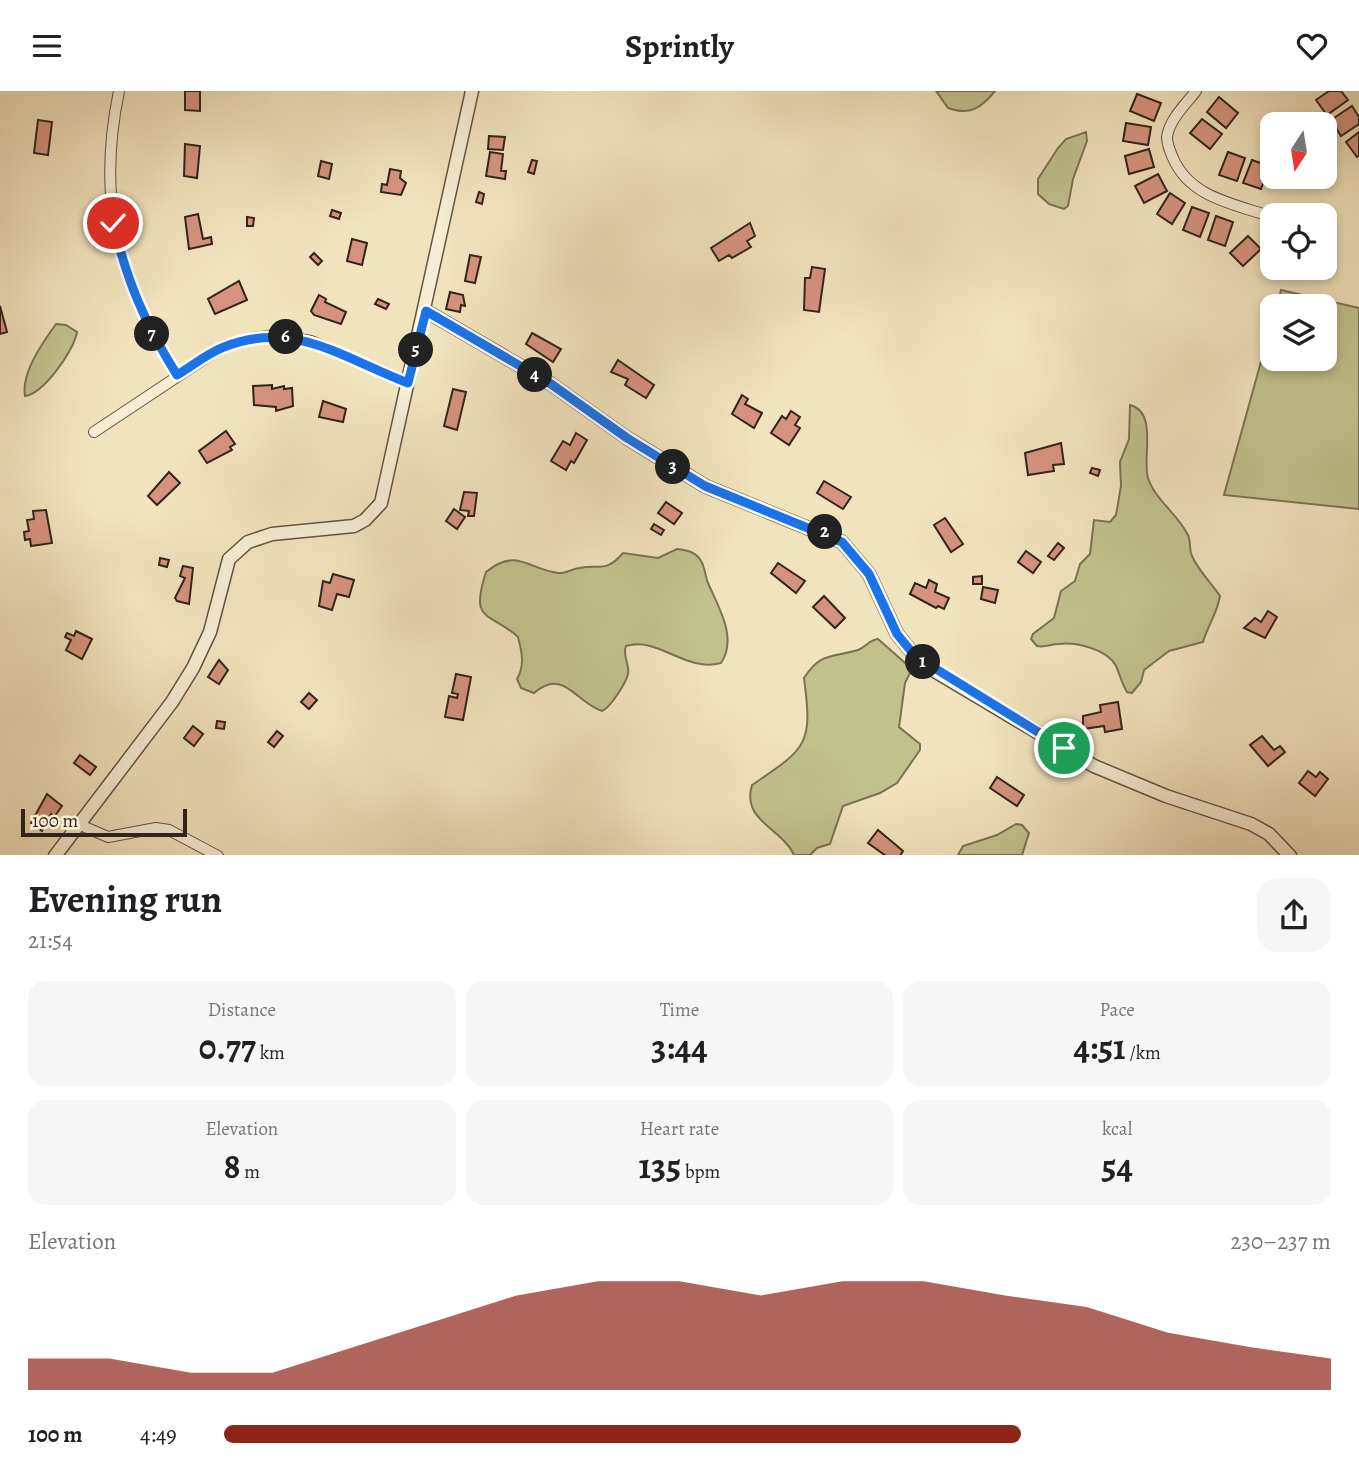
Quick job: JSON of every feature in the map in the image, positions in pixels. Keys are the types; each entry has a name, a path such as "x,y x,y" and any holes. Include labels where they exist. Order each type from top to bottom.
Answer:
{"street":[{"path":"119,91 110,150 113,223 132,293 177,375"},
{"path":"56,855 172,702 193,668 212,624 229,559 248,542 272,534 354,526 365,520 381,503 426,311 437,239 472,91"},
{"path":"1196,91 1175,117 1167,135 1168,147 1178,170 1200,192 1260,213"},
{"path":"426,311 542,379 627,438 705,486 842,542 869,574 897,634 915,656 933,670 1094,766 1166,796 1241,820 1269,834 1289,855"},
{"path":"94,432 222,347 275,335 311,341 408,383"},
{"path":"78,824 108,837 156,828 169,830 216,855"}],"green space":[{"path":"936,91 995,91 980,106 963,111 948,108"},
{"path":"1086,132 1087,141 1073,179 1068,206 1064,209 1049,204 1038,194 1038,179 1066,139"},
{"path":"1281,290 1298,294 1280,294"},
{"path":"1337,303 1359,308 1359,509 1224,495 1260,365 1260,371 1337,371"},
{"path":"56,324 66,325 77,332 75,340 49,380 25,396 26,378 30,368"},
{"path":"1130,405 1139,409 1144,417 1147,469 1151,486 1184,527 1189,537 1191,554 1220,596 1203,642 1169,651 1144,670 1141,682 1132,693 1127,692 1116,666 1106,655 1074,644 1037,646 1031,639 1033,634 1054,618 1061,591 1075,581 1080,564 1090,554 1094,520 1110,522 1116,515 1121,486 1120,462 1129,439"},
{"path":"677,549 688,551 699,558 725,622 728,643 721,663 696,663 649,646 626,646 627,678 613,700 602,711 561,685 544,686 534,693 521,688 517,679 522,664 518,637 481,609 481,589 486,572 506,561 514,560 561,573 579,568 602,567 612,563 623,553 658,558"},
{"path":"878,639 912,669 905,683 899,727 920,744 920,750 897,783 880,793 843,806 830,844 817,848 810,855 794,855 781,838 757,816 750,797 752,785 785,762 802,743 807,718 804,678 810,670 821,660 858,650"},
{"path":"1016,824 1022,825 1029,833 1022,855 958,855 963,846 997,835"}],"building":[{"path":"185,91 200,91 200,111 185,110"},
{"path":"1329,91 1341,91 1348,100 1331,112 1325,112 1316,100"},
{"path":"1137,94 1161,103 1154,121 1130,111"},
{"path":"1219,97 1238,113 1226,128 1207,112"},
{"path":"1352,106 1359,117 1359,124 1341,136 1337,130 1337,116"},
{"path":"1202,119 1222,134 1210,149 1190,133"},
{"path":"38,120 52,122 48,155 34,153"},
{"path":"1126,123 1151,127 1148,145 1123,141"},
{"path":"1359,132 1359,156 1357,157 1346,142"},
{"path":"489,136 505,137 503,150 488,149"},
{"path":"185,144 200,146 197,178 184,176"},
{"path":"1149,149 1154,167 1129,174 1125,156"},
{"path":"490,152 503,154 501,171 506,171 505,179 486,176"},
{"path":"1228,152 1245,158 1237,181 1219,175"},
{"path":"532,160 537,161 534,174 528,172"},
{"path":"1252,160 1260,163 1260,189 1243,183"},
{"path":"321,161 332,164 329,179 318,176"},
{"path":"390,169 401,171 400,178 406,183 401,195 381,192 382,184 387,185"},
{"path":"1158,174 1167,191 1144,203 1135,186"},
{"path":"479,192 484,194 482,204 476,202"},
{"path":"1170,193 1185,203 1172,224 1157,214"},
{"path":"1192,207 1209,213 1200,237 1183,230"},
{"path":"332,210 341,213 339,219 330,216"},
{"path":"198,214 203,239 211,237 212,244 189,249 185,217"},
{"path":"1216,216 1233,222 1225,246 1208,240"},
{"path":"247,217 254,218 253,226 247,226"},
{"path":"750,223 755,236 747,241 751,247 732,258 729,255 719,261 711,248"},
{"path":"1248,236 1260,248 1243,266 1230,253"},
{"path":"352,239 367,243 362,265 347,261"},
{"path":"314,253 322,261 318,265 310,257"},
{"path":"470,255 481,257 475,283 465,281"},
{"path":"812,267 825,269 819,312 804,310 805,278 810,278"},
{"path":"239,281 247,300 215,314 208,299"},
{"path":"450,292 463,295 465,306 461,305 460,312 446,309"},
{"path":"319,295 326,299 325,302 346,312 341,324 314,315 311,311"},
{"path":"378,299 389,304 386,309 375,304"},
{"path":"0,306 7,332 0,334"},
{"path":"532,333 561,349 553,362 526,344"},
{"path":"618,360 654,385 646,398 625,385 628,379 611,372"},
{"path":"272,385 272,389 284,386 284,389 292,388 293,406 276,411 276,407 254,405 253,386"},
{"path":"453,389 466,392 457,430 444,426"},
{"path":"742,395 748,399 745,404 762,413 754,428 732,414"},
{"path":"323,401 346,409 343,422 319,417"},
{"path":"791,411 800,417 795,425 800,428 789,445 771,433 782,416 786,419"},
{"path":"226,431 235,444 230,447 232,450 207,463 199,451"},
{"path":"576,433 587,440 574,463 571,461 566,470 551,461 563,441 570,445"},
{"path":"1061,443 1064,464 1053,465 1054,471 1028,475 1025,453"},
{"path":"1092,468 1100,470 1098,476 1090,473"},
{"path":"169,472 180,483 157,505 148,496"},
{"path":"824,481 851,497 843,509 817,493"},
{"path":"464,492 477,493 474,516 468,516 469,511 460,510"},
{"path":"666,502 682,513 674,524 658,513"},
{"path":"454,509 465,517 457,529 446,521"},
{"path":"46,510 52,543 31,546 30,539 25,540 24,532 29,531 27,520 34,519 33,511"},
{"path":"945,518 963,544 951,552 934,525"},
{"path":"654,524 664,530 661,535 651,529"},
{"path":"1058,543 1064,548 1054,560 1048,556"},
{"path":"1026,551 1041,562 1033,573 1018,562"},
{"path":"160,558 169,560 167,567 159,565"},
{"path":"778,563 805,581 796,593 771,573"},
{"path":"183,566 193,568 189,604 175,598 185,578 180,576"},
{"path":"333,574 354,580 349,597 337,594 332,610 319,606 323,581 330,583"},
{"path":"982,576 982,584 973,584 973,577"},
{"path":"929,580 937,584 935,592 949,598 944,609 938,606 936,608 910,594 915,583 926,588"},
{"path":"983,587 998,590 995,603 981,599"},
{"path":"824,596 845,618 835,628 813,607"},
{"path":"1268,611 1277,617 1265,638 1244,628 1255,618 1261,622"},
{"path":"76,631 92,639 82,659 66,650 71,640 65,637 67,633 74,636"},
{"path":"219,660 228,670 219,684 208,677"},
{"path":"456,674 471,677 463,720 445,717 449,696 457,698 458,694 452,693"},
{"path":"309,693 317,700 309,709 301,702"},
{"path":"1118,702 1122,729 1105,732 1104,726 1083,729 1083,716 1101,712 1100,705"},
{"path":"217,721 225,722 224,729 216,728"},
{"path":"193,726 203,734 194,746 184,738"},
{"path":"277,731 283,736 274,747 268,742"},
{"path":"1262,736 1274,750 1280,746 1285,752 1268,766 1250,745"},
{"path":"80,755 96,767 90,775 74,763"},
{"path":"1308,771 1316,777 1320,772 1328,779 1315,796 1299,783"},
{"path":"997,777 1024,795 1017,806 990,788"},
{"path":"47,794 62,806 54,817 51,814 42,831 31,823"},
{"path":"878,830 903,851 901,855 885,855 868,843"}],"route":[{"path":"113,223 132,293 177,375 222,347 275,335 311,341 364,367 408,383 426,311 551,384 627,438 705,486 782,519 812,527 842,542 869,574 897,634 915,656 933,670 1064,748"}]}
